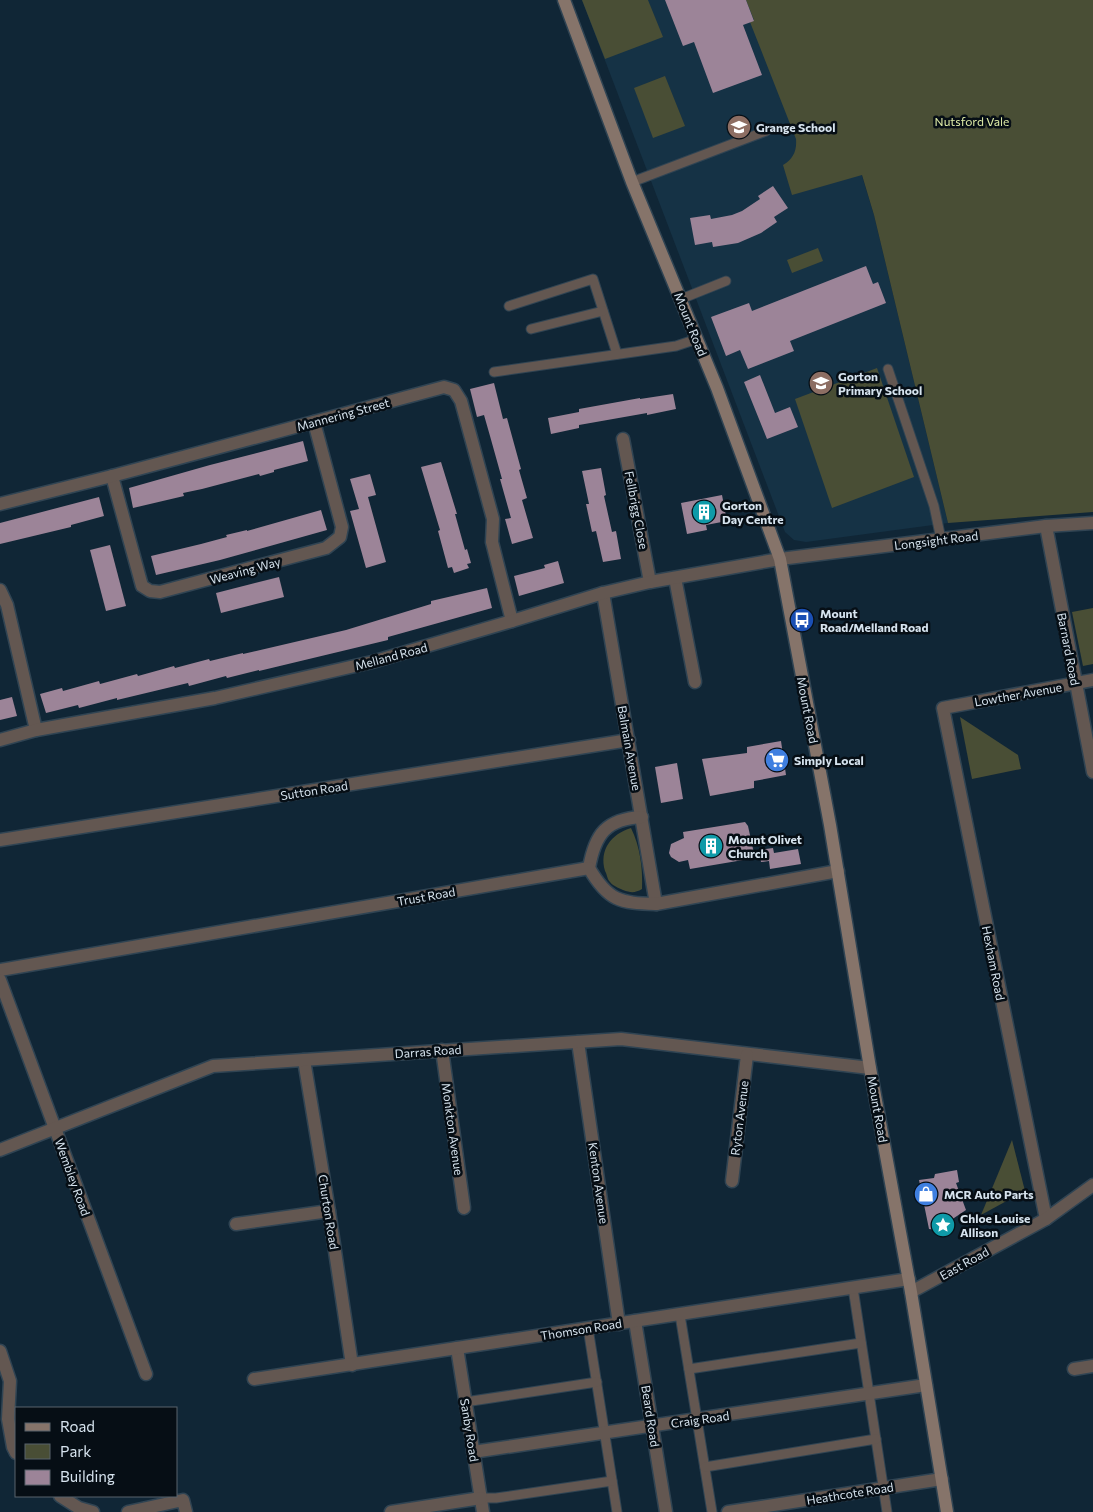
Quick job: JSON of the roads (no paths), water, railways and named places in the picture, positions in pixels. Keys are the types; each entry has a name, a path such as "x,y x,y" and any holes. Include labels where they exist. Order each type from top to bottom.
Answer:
{"main road":[{"name":"Mount Road","path":"564,0 632,182 681,299 743,457 780,559 838,871 947,1512"}],"street":[{"name":"Mannering Street","path":"0,504 444,387 454,390 461,401 493,519 492,542 512,621"},
{"name":"Weaving Way","path":"112,476 142,586 150,591 160,592 234,573 326,548 340,537 342,527 314,422"},
{"name":"Fellbrigg Close","path":"623,439 650,582"},
{"name":"Longsight Road","path":"780,559 1046,526 1093,523"},
{"name":"Barnard Road","path":"1046,526 1093,772"},
{"name":"Melland Road","path":"0,740 36,730 215,698 372,662 603,593 650,582 780,559"},
{"path":"675,578 695,682"},
{"path":"0,590 7,605 36,730"},
{"name":"Balmain Avenue","path":"603,593 656,904"},
{"name":"Lowther Avenue","path":"943,708 1093,680"},
{"name":"Hexham Road","path":"943,708 1046,1219"},
{"name":"Sutton Road","path":"0,840 629,740"},
{"path":"642,817 618,821 597,838 589,868 610,896 630,903 656,904 838,871"},
{"name":"Trust Road","path":"0,970 589,868"},
{"name":"Wembley Road","path":"0,980 3,998 55,1128 146,1374"},
{"name":"Darras Road","path":"0,1150 213,1066 621,1039 870,1068"},
{"name":"Kenton Avenue","path":"578,1042 618,1324"},
{"name":"Monkton Avenue","path":"442,1050 464,1208"},
{"name":"Ryton Avenue","path":"732,1181 747,1055"},
{"name":"Churton Road","path":"304,1060 330,1211 352,1365"},
{"name":"East Road","path":"911,1292 1046,1219 1093,1185"},
{"path":"236,1224 330,1211"},
{"name":"Thomson Road","path":"254,1379 908,1279"},
{"name":"Beard Road","path":"635,1321 666,1512"},
{"name":"Sanby Road","path":"457,1348 483,1512"},
{"path":"0,1352 9,1373 10,1381 4,1420 15,1451"},
{"path":"1074,1369 1093,1366"},
{"name":"Craig Road","path":"473,1452 926,1385"},
{"name":"Heathcote Road","path":"728,1512 942,1479"},
{"path":"62,1497 80,1508 92,1512"},
{"path":"391,1512 481,1498"},
{"path":"128,1512 183,1500 186,1512"}],"lane":[{"path":"632,182 766,131"},
{"path":"509,306 593,279 617,354"},
{"path":"681,299 726,281"},
{"path":"531,329 603,311"},
{"path":"494,372 676,346 697,339"},
{"path":"888,369 934,506 941,539"},
{"path":"853,1288 887,1512"},
{"path":"680,1315 712,1512"},
{"path":"588,1328 617,1512"},
{"path":"689,1369 861,1343"},
{"path":"465,1402 597,1382"},
{"path":"705,1467 876,1439"},
{"path":"481,1498 496,1498 612,1481"}],"place":[{"name":"Grange School","path":"739,127"},
{"name":"Gorton Primary School","path":"821,383"},
{"name":"Gorton Day Centre","path":"704,512"},
{"name":"Mount Road/Melland Road","path":"802,620"},
{"name":"Simply Local","path":"777,760"},
{"name":"Mount Olivet Church","path":"711,846"},
{"name":"MCR Auto Parts","path":"926,1194"},
{"name":"Chloe Louise Allison","path":"943,1225"}],"park label":[{"name":"Nutsford Vale","path":"972,121"}]}
